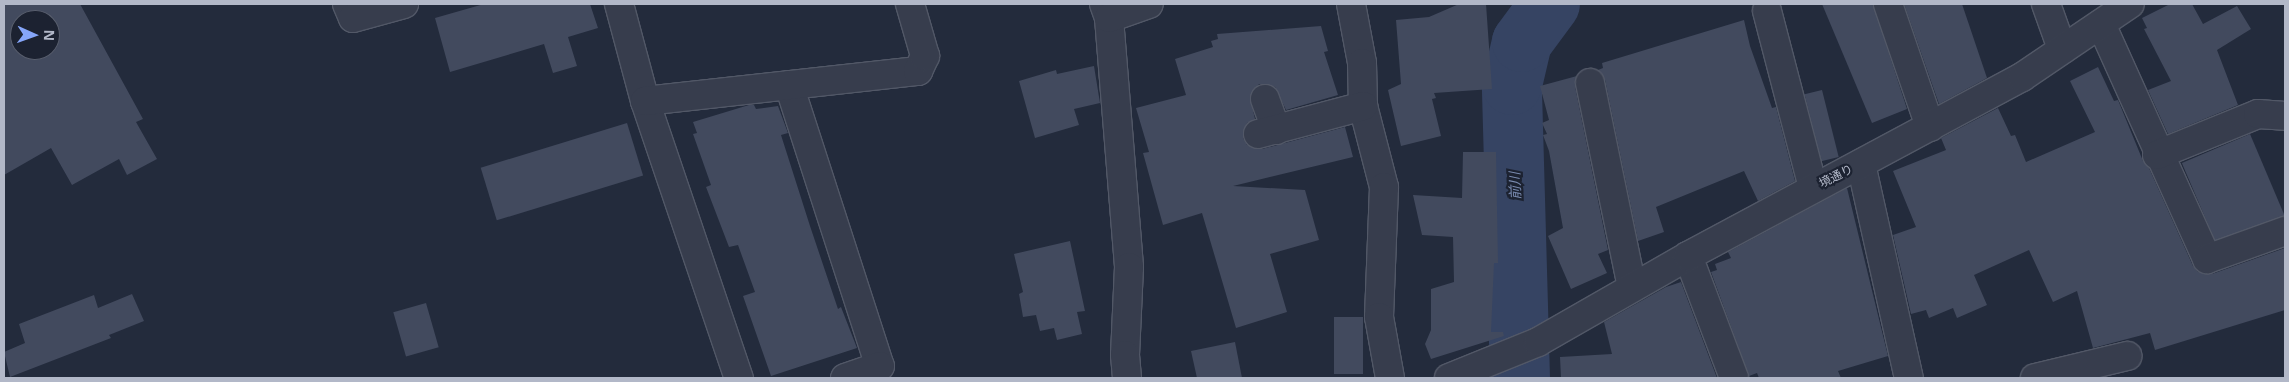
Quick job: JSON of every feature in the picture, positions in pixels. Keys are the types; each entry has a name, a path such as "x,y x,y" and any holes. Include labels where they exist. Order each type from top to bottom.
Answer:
{"street":[{"path":"348,4 353,18 404,4"},
{"path":"619,4 645,101 739,378"},
{"path":"645,101 918,71 925,56 910,4"},
{"path":"1127,378 1125,355 1129,267 1106,11 1149,4"},
{"path":"1351,4 1362,63 1363,106 1384,188 1379,317 1390,378"},
{"path":"1888,4 1930,127"},
{"path":"2046,4 2062,49"},
{"name":"境通り","path":"1493,366 1688,256 2022,77 2130,4"},
{"path":"1767,11 1813,188"},
{"path":"2101,24 2158,155 2207,259 2285,231"},
{"path":"1590,83 1632,287"},
{"path":"789,85 880,366 845,378"},
{"path":"1265,99 1267,132 1363,106"},
{"path":"2158,155 2258,114 2285,116"},
{"path":"1861,164 1909,378"},
{"path":"1688,256 1734,378"},
{"path":"2035,378 2127,356"},
{"path":"1449,378 1493,366"}],"building":[{"path":"4,4 80,4 143,119 136,122 157,159 127,175 119,159 72,185 51,148 4,175"},
{"path":"484,4 590,4 598,28 568,37 577,66 553,73 544,44 450,72 435,18"},
{"path":"1459,4 1486,4 1492,89 1434,93 1436,98 1432,99 1441,136 1401,146 1388,90 1401,84 1396,20 1429,17"},
{"path":"1822,4 1873,4 1907,109 1872,123"},
{"path":"1904,4 1962,4 1987,78 1939,104"},
{"path":"2170,4 2192,4 2203,24 2237,6 2251,29 2217,50 2238,105 2168,134 2148,90 2171,81 2144,29 2147,28 2142,18"},
{"path":"1744,20 1750,46 1772,108 1776,107 1795,181 1758,201 1744,171 1656,207 1664,232 1638,241 1605,80 1598,70 1603,68 1602,63"},
{"path":"1321,26 1328,51 1324,52 1338,95 1286,110 1275,87 1259,84 1250,97 1255,119 1247,123 1243,138 1247,145 1262,149 1345,127 1353,157 1233,186 1305,190 1319,240 1270,254 1287,312 1236,328 1202,213 1163,225 1143,153 1149,152 1136,108 1186,95 1175,59 1213,47 1211,41 1218,39 1217,34"},
{"path":"1094,66 1100,103 1074,109 1079,125 1035,138 1019,81 1056,70 1057,74"},
{"path":"2098,67 2114,101 2118,100 2143,161 2149,168 2193,266 2198,272 2212,274 2285,248 2285,310 2155,350 2150,333 2093,348 2077,291 2053,302 2029,250 1974,275 1987,305 1957,318 1953,308 1929,318 1926,310 1911,314 1893,235 1916,227 1893,171 1946,150 1941,138 1998,108 2011,136 2015,135 2026,162 2095,132 2070,81"},
{"path":"1577,76 1575,86 1608,250 1598,254 1607,273 1571,289 1548,236 1563,228 1549,151 1543,135 1547,134 1542,123 1549,120 1540,86"},
{"path":"1822,90 1839,157 1821,161 1805,94"},
{"path":"754,105 756,109 778,106 788,133 781,135 810,226 838,309 841,307 857,348 771,376 743,296 755,292 738,245 729,247 706,187 711,185 693,134 697,133 693,122"},
{"path":"627,123 643,176 497,220 481,168"},
{"path":"2250,134 2285,216 2217,245 2182,163"},
{"path":"1463,152 1496,152 1498,263 1494,263 1491,332 1503,332 1504,336 1431,359 1425,344 1431,330 1431,289 1454,282 1453,237 1422,235 1413,195 1462,198"},
{"path":"1847,188 1888,356 1838,371 1841,378 1759,378 1757,373 1749,376 1711,272 1717,270 1715,264 1731,258 1728,252"},
{"path":"1070,241 1085,311 1077,312 1082,334 1057,340 1054,328 1040,331 1036,315 1023,317 1019,294 1023,292 1014,254"},
{"path":"1681,282 1717,378 1561,378 1560,357 1612,354 1604,322 1666,287"},
{"path":"132,294 144,321 109,335 111,338 10,377 4,352 25,343 19,324 94,295 98,308"},
{"path":"426,303 439,347 406,357 393,312"},
{"path":"1334,317 1363,317 1363,374 1334,374"},
{"path":"1235,342 1242,378 1197,378 1191,351"}],"waterway":[{"name":"前川","path":"1520,378 1512,85 1522,42 1550,4"}]}
